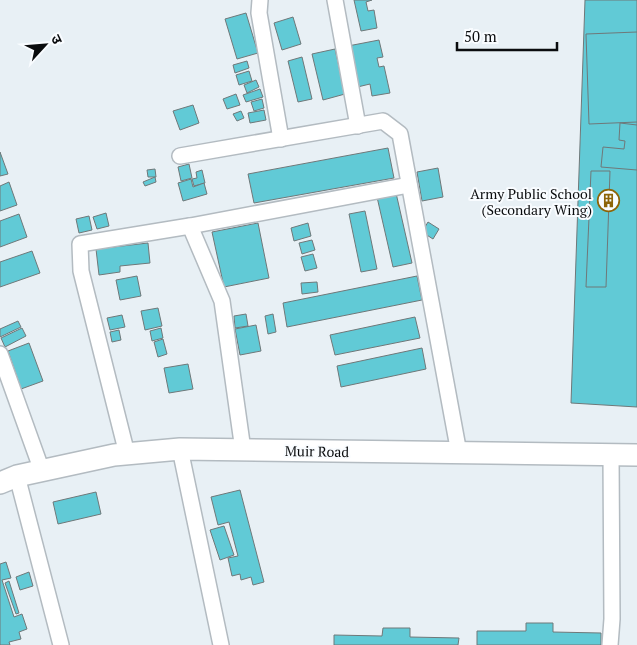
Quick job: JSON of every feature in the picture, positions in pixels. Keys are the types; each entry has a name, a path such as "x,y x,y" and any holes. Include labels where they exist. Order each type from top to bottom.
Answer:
{"main road":[{"name":"Muir Road","path":"9,480 114,455 180,449 637,455"}],"street":[{"path":"260,0 259,13 281,139"},
{"path":"334,0 358,126"},
{"path":"180,156 384,121 400,134 459,453"},
{"path":"127,454 81,271 80,244 190,226 410,185"},
{"path":"190,226 222,302 243,450"},
{"path":"0,354 42,471"},
{"path":"180,449 221,645"},
{"path":"610,645 612,619 611,454"},
{"path":"9,480 61,645"}],"building":[{"path":"354,0 372,0 366,2 368,11 374,10 377,28 361,31"},
{"name":"Army Public School (Secondary Wing)","path":"585,0 637,0 637,407 571,403"},
{"path":"246,13 258,53 237,59 225,19"},
{"path":"293,17 301,44 282,50 274,23"},
{"path":"637,32 637,122 589,124 586,34"},
{"path":"379,40 383,57 377,58 379,67 384,66 390,93 372,96 370,84 349,89 348,46"},
{"path":"335,49 345,94 323,100 312,54"},
{"path":"302,57 312,99 298,102 288,61"},
{"path":"247,61 249,68 235,73 233,65"},
{"path":"249,71 252,81 239,85 236,75"},
{"path":"256,80 259,87 247,93 244,85"},
{"path":"260,89 263,97 246,102 243,95"},
{"path":"236,94 240,105 227,109 223,99"},
{"path":"262,99 264,108 254,111 251,102"},
{"path":"193,105 199,123 180,130 173,111"},
{"path":"264,110 266,120 250,123 248,113"},
{"path":"241,111 244,118 237,121 233,114"},
{"path":"620,123 637,125 637,170 601,167 603,147 624,149 625,141 619,140"},
{"path":"388,148 394,178 254,203 248,174"},
{"path":"0,152 8,174 0,176"},
{"path":"189,164 192,178 181,181 178,167"},
{"path":"438,168 443,197 422,201 417,172"},
{"path":"155,169 156,177 148,177 147,170"},
{"path":"202,170 205,183 194,186 192,179 197,178 196,172"},
{"path":"591,171 610,171 606,287 586,287"},
{"path":"155,177 156,182 145,186 143,182"},
{"path":"191,179 193,187 204,183 207,194 183,201 178,183"},
{"path":"9,182 17,205 0,211 0,186"},
{"path":"396,193 412,263 393,267 377,197"},
{"path":"365,211 377,269 361,272 349,214"},
{"path":"106,213 109,226 97,229 93,217"},
{"path":"19,214 27,237 0,247 0,221"},
{"path":"89,216 92,230 79,233 76,219"},
{"path":"428,222 439,229 433,239 422,232"},
{"path":"258,223 269,278 224,287 212,232"},
{"path":"308,223 311,236 294,241 291,228"},
{"path":"312,240 315,250 302,254 299,243"},
{"path":"148,243 150,263 120,266 120,272 99,275 96,249"},
{"path":"32,251 40,273 0,287 0,262"},
{"path":"313,254 317,268 305,271 301,257"},
{"path":"137,276 141,296 120,300 116,280"},
{"path":"417,276 422,300 287,327 283,303"},
{"path":"317,282 318,292 302,294 301,283"},
{"path":"158,308 162,326 145,330 141,311"},
{"path":"246,314 248,326 235,328 234,316"},
{"path":"273,314 276,332 268,334 265,316"},
{"path":"122,315 125,327 110,330 107,318"},
{"path":"415,317 420,338 335,355 330,335"},
{"path":"18,321 21,327 0,337 0,329"},
{"path":"256,325 261,351 240,355 235,329"},
{"path":"22,328 26,336 5,347 1,338"},
{"path":"161,328 163,338 152,341 150,331"},
{"path":"119,330 121,340 112,342 110,332"},
{"path":"163,339 167,354 158,357 154,342"},
{"path":"29,343 43,381 21,389 8,351"},
{"path":"422,348 426,369 341,387 337,366"},
{"path":"188,364 193,389 169,393 164,368"},
{"path":"240,490 264,582 253,585 251,577 241,580 240,574 232,576 228,558 238,556 229,522 218,525 211,497"},
{"path":"96,492 101,514 58,524 53,502"},
{"path":"224,526 234,555 220,560 210,530"},
{"path":"6,562 11,578 2,580 14,617 22,614 27,629 19,632 21,639 9,642 10,645 0,645 0,564"},
{"path":"29,572 33,586 20,590 16,577"},
{"path":"9,581 19,613 16,614 5,583"},
{"path":"526,623 553,623 553,632 601,633 601,645 477,645 477,631 526,631"},
{"path":"383,628 410,628 410,637 459,638 458,645 334,645 334,635 382,636"}],"place":[{"name":"Army Public School (Secondary Wing)","path":"608,201"}]}
